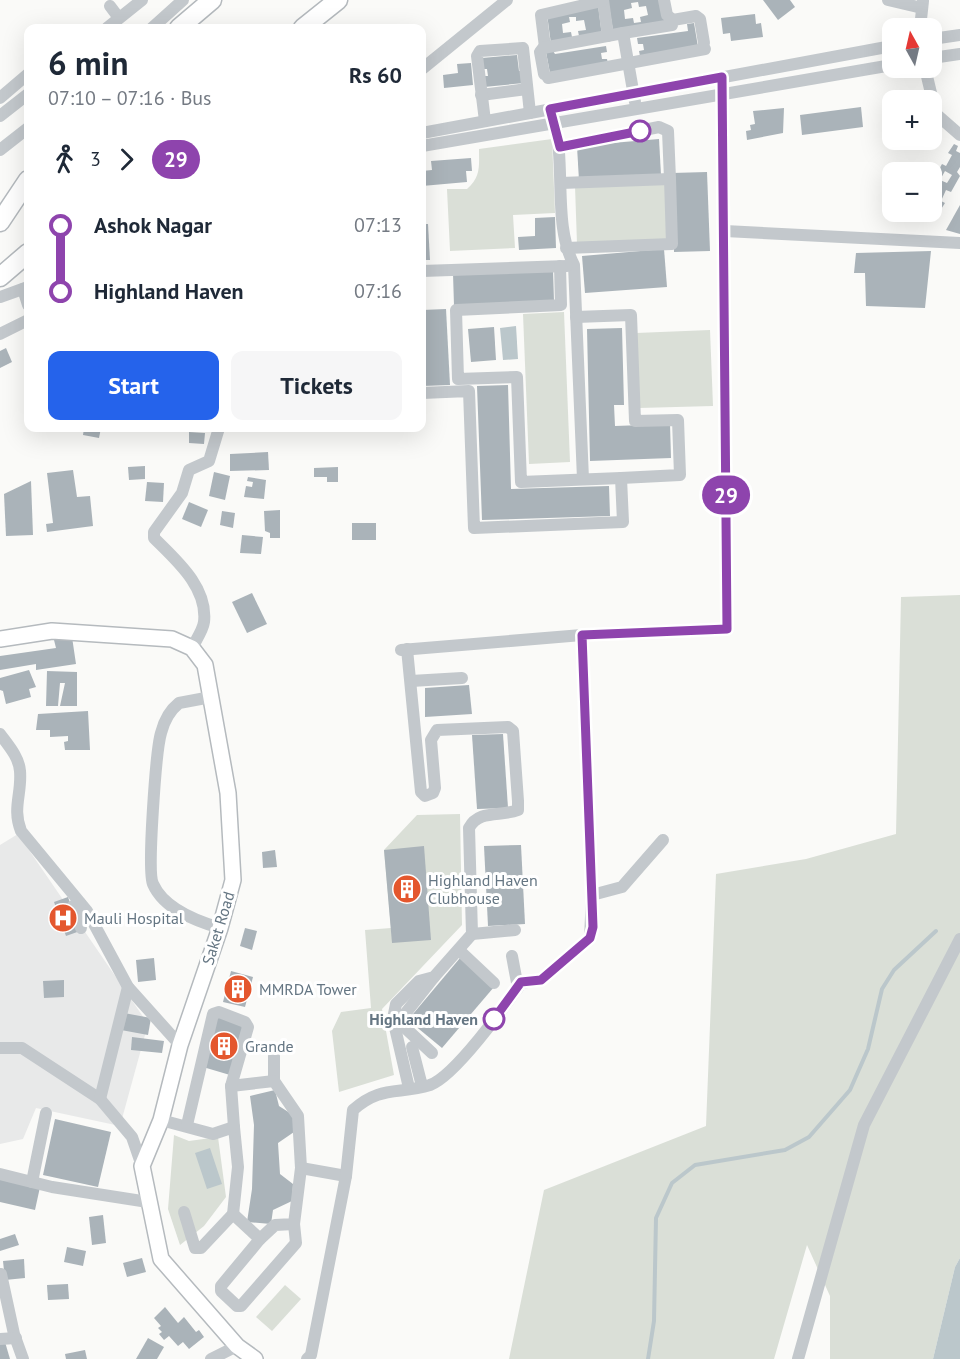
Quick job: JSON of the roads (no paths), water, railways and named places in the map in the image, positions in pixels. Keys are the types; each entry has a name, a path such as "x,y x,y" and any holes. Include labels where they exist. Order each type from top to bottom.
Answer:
{"highway":[{"path":"185,24 212,0"},
{"path":"308,24 338,0"},
{"path":"0,222 24,186"},
{"path":"0,277 24,256"}],"main road":[{"path":"0,639 52,631 172,639 192,648"},
{"name":"Saket Road","path":"142,1166 161,1120 180,1045 220,928 233,880 228,793 205,665 192,648"},
{"path":"142,1166 161,1259 237,1346 255,1359"}],"street":[{"path":"112,24 142,0"},
{"path":"156,24 183,0"},
{"path":"426,66 507,0"},
{"path":"664,0 667,15 673,20 696,16 700,19 704,46 628,63 546,76 540,52 545,47 672,25 673,20"},
{"path":"888,0 922,4"},
{"path":"545,47 541,15 603,1 608,36"},
{"path":"110,6 120,18"},
{"path":"623,33 636,110"},
{"path":"942,38 960,35"},
{"path":"485,121 477,56 480,51 523,48 530,113"},
{"path":"426,132 882,48"},
{"path":"942,57 960,54"},
{"path":"426,145 882,67"},
{"path":"0,98 24,77"},
{"path":"432,1053 401,1024 401,1019 472,934 469,828 473,820 479,817 518,810 513,731 508,727 437,730 430,740 435,788 433,793 425,796 421,792 411,681 403,649 582,635 727,629 722,77"},
{"path":"927,78 936,114 960,135"},
{"path":"481,94 527,89"},
{"path":"0,117 24,97"},
{"path":"550,109 560,147 566,248 574,265 583,479"},
{"path":"560,147 659,127 668,131 672,244 566,248"},
{"path":"0,150 24,131"},
{"path":"561,183 670,179"},
{"path":"725,231 960,243"},
{"path":"426,271 574,265"},
{"path":"560,266 561,305 456,309 458,379 517,377 521,482 680,475 678,420 636,422 631,315 576,317"},
{"path":"0,297 24,289"},
{"path":"0,334 24,322"},
{"path":"426,393 469,391 474,528 623,522 621,478"},
{"path":"192,648 204,622 201,602 188,572 154,538 154,532 182,493 189,470 209,461 218,432"},
{"path":"307,1359 311,1355 346,1176 353,1110 368,1097 431,1084 451,1071 524,981 541,980 590,938 592,895 582,635"},
{"path":"411,681 462,678"},
{"path":"211,697 179,703 169,713 163,728 153,808 151,882 159,896 182,912 220,928"},
{"path":"0,734 15,754 20,769 15,815 21,831 76,904 128,987 180,1045"},
{"path":"592,895 622,887 663,840"},
{"path":"76,904 81,928"},
{"path":"472,934 515,930"},
{"path":"798,1359 864,1125 960,939"},
{"path":"460,951 494,983"},
{"path":"513,956 518,988"},
{"path":"409,1088 393,1019 396,1004 419,981 434,977"},
{"path":"100,1099 128,987"},
{"path":"184,1212 195,1248 201,1248 233,1214 238,1167 231,1086 248,1027 245,1022 219,1012 213,1014 187,1125"},
{"path":"412,1047 422,1086"},
{"path":"0,1048 22,1048 100,1099 132,1137 142,1166"},
{"path":"274,1056 273,1081 297,1116 301,1168 294,1224 296,1243 241,1306 237,1306 221,1291 221,1287 260,1239 275,1225 294,1224"},
{"path":"231,1086 273,1081"},
{"path":"32,1182 46,1113"},
{"path":"161,1120 187,1125 197,1131 213,1134 234,1127"},
{"path":"301,1168 346,1176"},
{"path":"0,1174 32,1182 148,1202"},
{"path":"233,1214 260,1239"},
{"path":"1,1274 15,1338 23,1359"},
{"path":"0,1340 15,1338"},
{"path":"211,1359 237,1346"}],"waterway":[{"path":"648,1359 654,1321 656,1218 672,1183 695,1165 785,1150 809,1137 850,1090 868,1049 882,989 894,970 936,931"}],"place":[{"name":"Highland Haven Clubhouse","path":"407,889"},
{"name":"Mauli Hospital","path":"63,918"},
{"name":"MMRDA Tower","path":"238,989"},
{"name":"Highland Haven","path":"494,1019"},
{"name":"Grande","path":"224,1046"}]}
